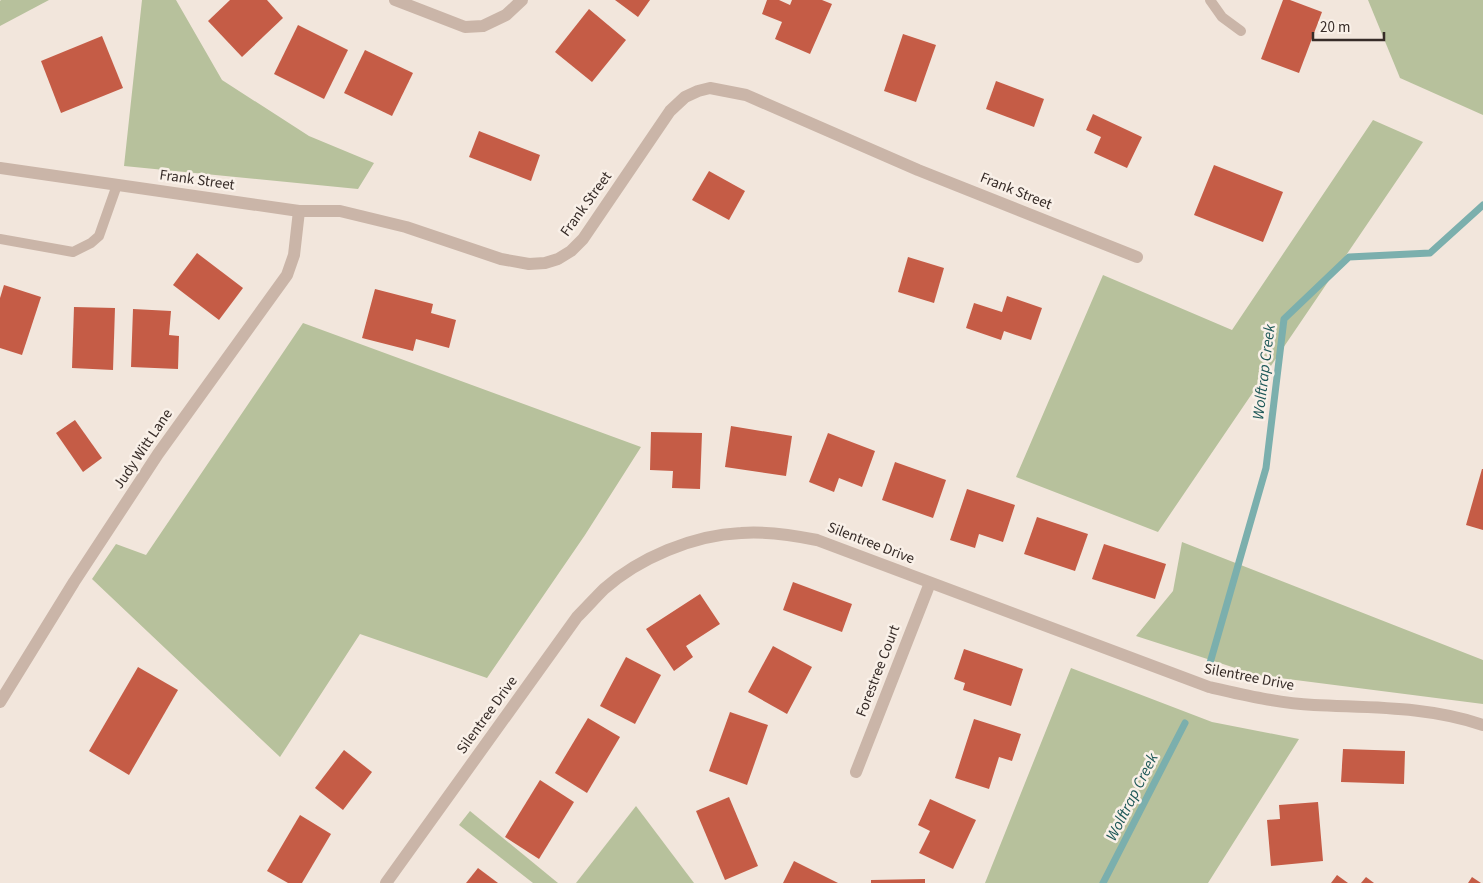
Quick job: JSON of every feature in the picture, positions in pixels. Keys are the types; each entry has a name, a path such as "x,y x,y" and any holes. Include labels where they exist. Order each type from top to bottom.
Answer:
{"street":[{"path":"395,0 465,27 483,26 506,15 522,0"},
{"name":"Frank Street","path":"0,168 299,211 340,211 406,227 501,259 529,264 545,264 570,252 583,239 670,111 685,97 710,88 746,95 918,170 1138,257"},
{"name":"Judy Witt Lane","path":"0,702 74,582 158,454 287,275 294,255 299,211"},
{"name":"Silentree Drive","path":"386,883 577,617 605,589 634,568 665,551 700,539 740,533 778,533 817,540 1209,688 1260,699 1312,705 1386,707 1426,711 1470,721 1483,726"},
{"name":"Forestree Court","path":"856,772 930,583"}],"lane":[{"path":"1210,0 1222,17 1241,31"},
{"path":"0,239 73,252 91,243 99,236 117,185"}],"green space":[{"path":"1,0 49,0 0,26"},
{"path":"142,0 176,0 222,80 309,136 374,163 358,189 124,166"},
{"path":"1368,0 1483,0 1483,115 1400,78"},
{"path":"1373,120 1423,142 1158,532 1016,477 1103,275 1232,330"},
{"path":"303,323 641,447 585,535 487,678 360,634 280,757 92,579 116,544 146,555"},
{"path":"1182,542 1483,660 1483,704 1257,675 1136,636 1173,591"},
{"path":"1071,668 1212,722 1299,739 1208,883 985,883"},
{"path":"636,806 694,883 576,883"},
{"path":"470,811 558,883 533,883 459,825"}],"building":[{"path":"230,0 267,0 283,18 242,57 208,21"},
{"path":"615,0 650,0 638,17"},
{"path":"767,0 779,0 790,5 792,0 822,0 832,4 810,54 775,39 782,22 762,14"},
{"path":"1283,0 1290,0 1322,12 1299,73 1261,59"},
{"path":"589,9 626,40 592,82 555,52"},
{"path":"298,25 348,50 324,99 274,74"},
{"path":"903,34 936,45 916,102 884,91"},
{"path":"102,36 123,88 61,113 41,61"},
{"path":"365,50 413,73 392,116 344,93"},
{"path":"996,81 1044,99 1034,127 986,109"},
{"path":"1093,114 1142,137 1127,168 1094,153 1101,137 1086,130"},
{"path":"479,131 540,155 531,181 469,157"},
{"path":"1214,165 1283,192 1263,242 1194,215"},
{"path":"709,171 745,191 729,220 692,200"},
{"path":"197,253 243,288 219,320 173,285"},
{"path":"908,257 944,268 934,303 898,292"},
{"path":"4,285 41,297 22,355 0,348 0,298"},
{"path":"375,289 433,304 431,313 456,320 449,348 416,339 413,351 362,338"},
{"path":"1007,296 1042,308 1031,340 1004,331 1001,340 966,328 974,303 1002,312"},
{"path":"74,307 115,308 113,370 72,368"},
{"path":"133,309 171,311 169,335 179,336 178,369 131,367"},
{"path":"75,420 102,458 83,472 56,433"},
{"path":"731,426 792,436 786,476 725,467"},
{"path":"651,432 702,433 700,489 672,488 673,471 650,470"},
{"path":"828,433 875,451 862,487 839,478 834,492 809,482"},
{"path":"895,462 946,480 933,518 882,500"},
{"path":"1483,469 1483,530 1466,525"},
{"path":"967,489 1015,505 1003,542 979,534 975,548 950,540"},
{"path":"1037,517 1088,534 1075,571 1024,554"},
{"path":"1104,544 1166,564 1155,599 1092,579"},
{"path":"793,582 852,604 842,632 783,610"},
{"path":"700,594 720,624 686,646 693,657 674,671 646,629"},
{"path":"773,646 812,667 787,714 748,692"},
{"path":"964,649 1023,669 1011,706 963,690 965,683 954,679"},
{"path":"626,657 661,675 635,724 600,706"},
{"path":"138,667 178,690 129,775 89,751"},
{"path":"730,712 768,725 747,785 709,771"},
{"path":"588,718 620,737 587,793 555,773"},
{"path":"974,719 1021,734 1012,761 999,757 989,789 955,778"},
{"path":"1343,749 1405,751 1404,784 1341,782"},
{"path":"344,750 372,772 343,810 315,788"},
{"path":"540,780 574,802 539,859 505,837"},
{"path":"729,797 758,866 725,880 696,811"},
{"path":"930,799 976,820 953,869 919,853 930,831 918,825"},
{"path":"1318,802 1323,861 1271,866 1267,820 1280,819 1279,805"},
{"path":"300,815 331,834 302,883 288,883 267,871"},
{"path":"794,861 838,883 783,883"},
{"path":"478,868 498,883 466,883"},
{"path":"1337,875 1348,883 1331,883"},
{"path":"1366,877 1374,883 1361,883"},
{"path":"1472,877 1481,883 1468,883"},
{"path":"925,879 925,883 871,883 871,880"}],"waterway":[{"name":"Wolftrap Creek","path":"1210,663 1266,468 1284,319 1349,257 1430,253 1483,205"},
{"name":"Wolftrap Creek","path":"1103,883 1185,723"}]}
